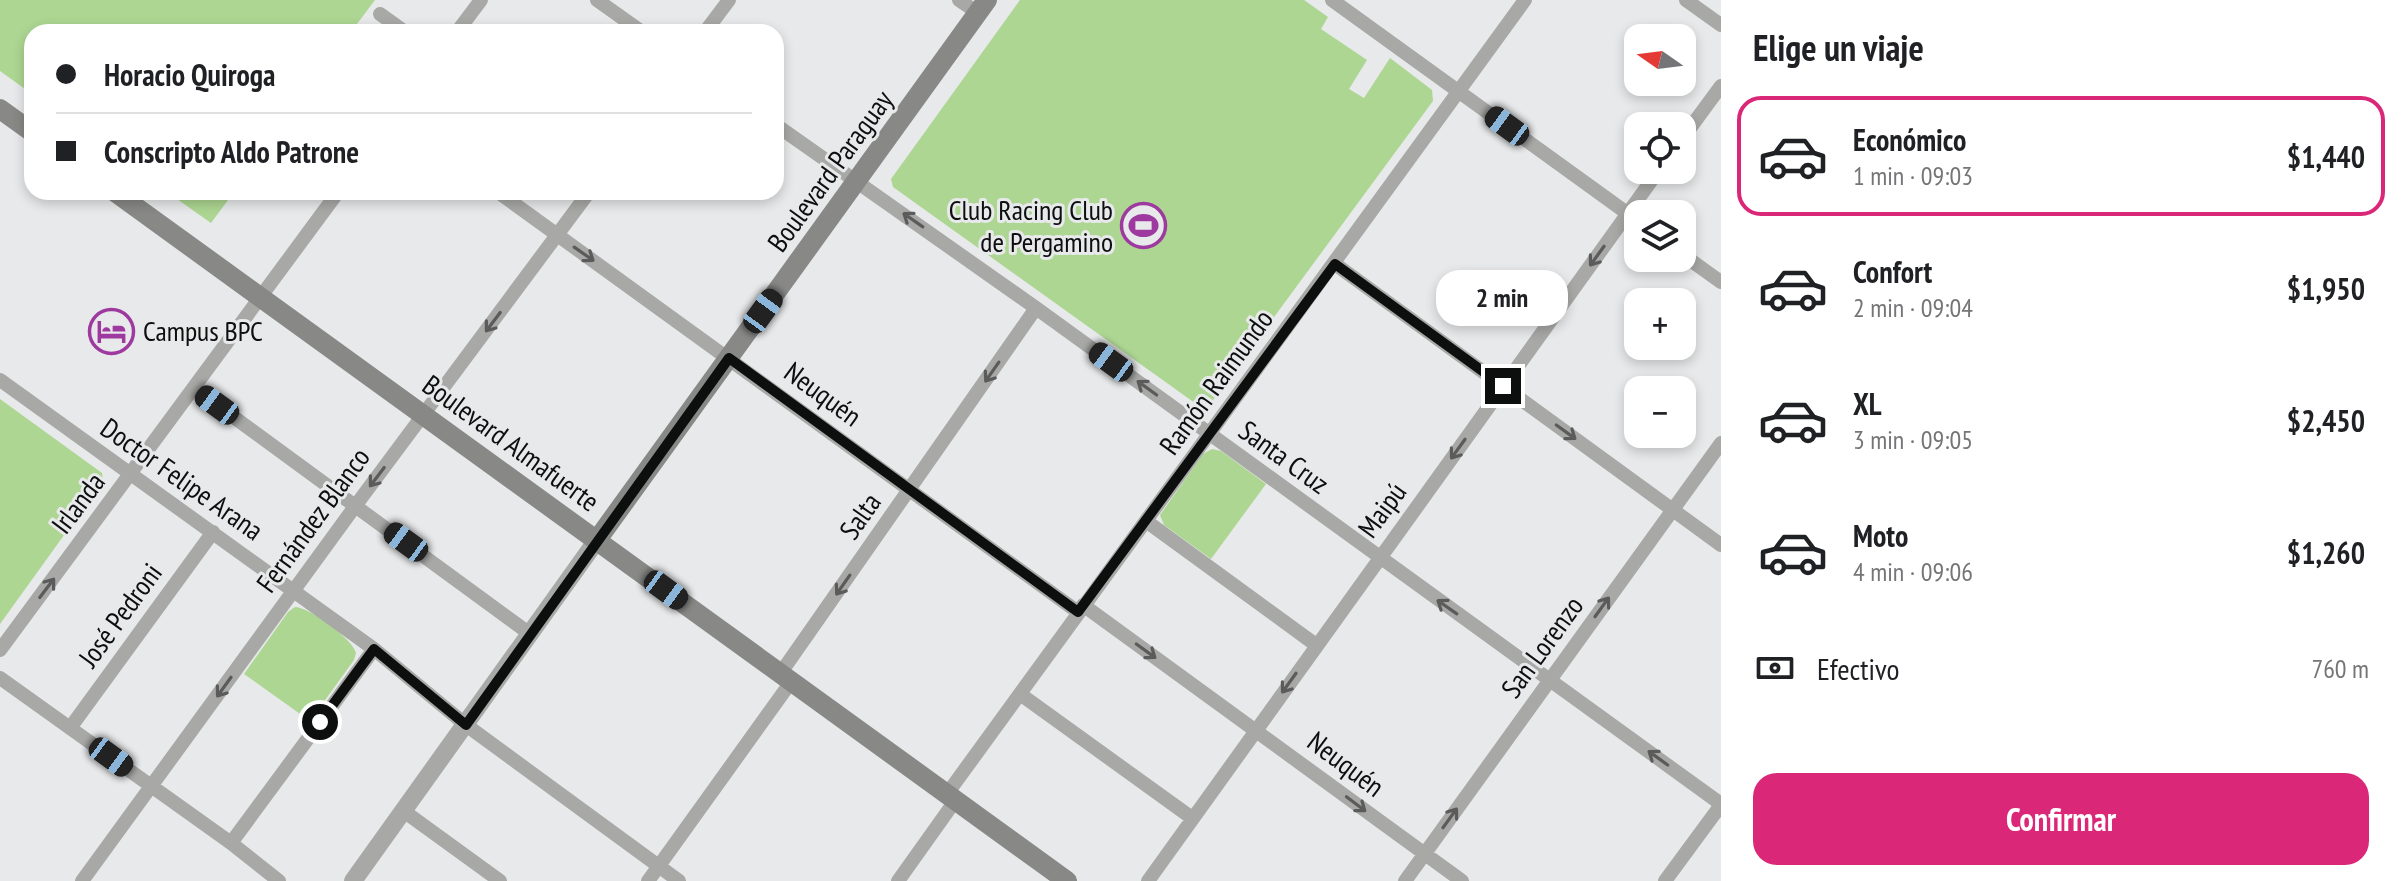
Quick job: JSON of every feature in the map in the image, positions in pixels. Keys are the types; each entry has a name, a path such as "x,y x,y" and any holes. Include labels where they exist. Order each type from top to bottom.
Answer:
{"main road":[{"name":"Boulevard Paraguay","path":"597,540 982,7"},
{"path":"0,109 24,126"},
{"name":"Boulevard Almafuerte","path":"126,200 1067,881"}],"street":[{"path":"463,24 481,0"},
{"path":"597,0 631,24"},
{"path":"711,24 729,0"},
{"path":"959,0 982,7"},
{"path":"1332,0 1624,211"},
{"name":"Ramón Raimundo","path":"898,881 1080,608 1335,264 1525,0"},
{"path":"1686,0 1721,25"},
{"path":"380,14 394,24"},
{"path":"1696,120 1721,86"},
{"name":"Santa Cruz","path":"784,131 1036,308 1721,804"},
{"name":"Irlanda","path":"0,650 332,200"},
{"name":"Neuquén","path":"509,200 910,490 1255,729 1462,881"},
{"name":"Fernández Blanco","path":"82,881 583,200"},
{"name":"Maipú","path":"1148,881 1503,386 1624,227"},
{"path":"1335,264 1721,545"},
{"path":"1696,264 1721,282"},
{"name":"Salta","path":"648,881 1036,308"},
{"name":"Doctor Felipe Arana","path":"0,380 374,649 466,725 679,881"},
{"path":"194,388 530,634"},
{"name":"San Lorenzo","path":"1405,881 1721,443"},
{"path":"1146,521 1316,645"},
{"name":"José Pedroni","path":"70,728 213,532"},
{"name":"Boulevard Paraguay","path":"353,881 597,540"},
{"path":"231,843 374,649"},
{"path":"0,678 231,843 279,881"},
{"path":"1020,694 1192,818"},
{"path":"1665,881 1721,804"},
{"path":"405,812 500,881"}],"green space":[{"path":"0,0 375,0 357,24 24,24 24,88 0,71"},
{"name":"Club Racing Club de Pergamino","path":"1020,0 1304,0 1328,17 1321,29 1367,60 1349,89 1364,98 1390,58 1432,90 1433,101 1210,404 1199,406 893,187 891,179"},
{"path":"178,200 228,200 211,223"},
{"path":"0,399 102,473 103,481 0,624"},
{"path":"1212,449 1221,451 1266,484 1211,559 1164,525 1160,515 1203,454"},
{"path":"295,607 310,612 330,625 356,653 310,721 244,674 288,612"}],"place":[{"name":"Club Racing Club de Pergamino","path":"1144,226"},
{"name":"Campus BPC","path":"112,331"}],"route":[{"path":"320,722 374,649 466,725 729,358 1078,612 1335,264 1503,386"}]}
